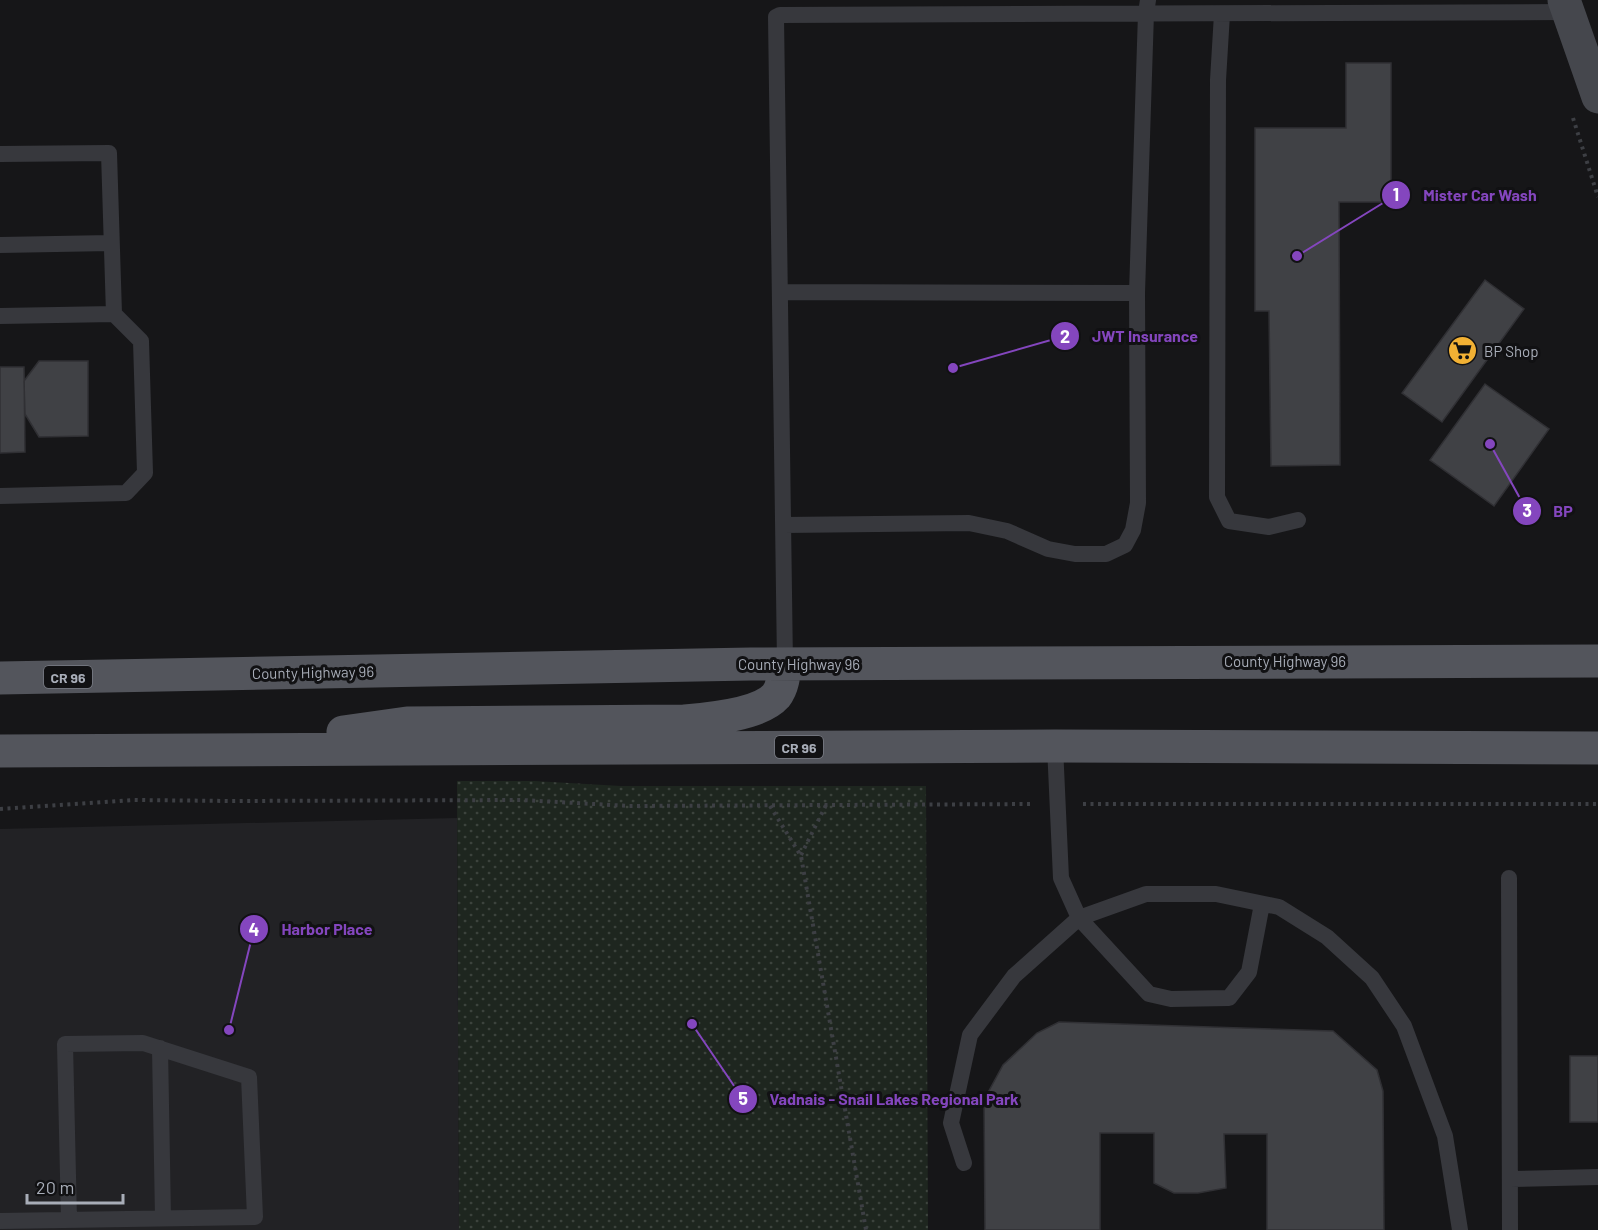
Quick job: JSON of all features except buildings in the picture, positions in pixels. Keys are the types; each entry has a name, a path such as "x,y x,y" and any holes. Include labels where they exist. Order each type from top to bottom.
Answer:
{"main road":[{"path":"1566,6 1598,97"},
{"path":"1555,661 1598,646"},
{"name":"County Highway 96","path":"0,678 784,664 1598,661"},
{"path":"225,750 407,723 684,721 722,718 753,710 775,697 783,681 784,664"},
{"name":"CR 96","path":"0,751 1055,746 1598,748"}],"lane":[{"path":"784,664 776,17 780,15 1147,7 1233,9 1566,6"},
{"path":"784,525 969,523 1007,531 1048,549 1074,554 1106,554 1125,545 1133,530 1138,503 1137,293 1147,7"},
{"path":"1233,9 1218,80 1217,497 1229,521 1269,527 1298,520"},
{"path":"0,154 109,153 114,314 141,341 145,473 126,493 0,496"},
{"path":"0,245 111,243"},
{"path":"780,292 1137,293"},
{"path":"0,316 114,314"},
{"path":"1055,746 1061,878 1079,918 1149,994 1171,999 1229,998 1249,972 1262,904"},
{"path":"1509,878 1510,1230"},
{"path":"964,1163 951,1123 970,1035 1014,976 1079,918 1146,894 1215,894 1279,907 1327,937 1372,978 1404,1026 1445,1136 1460,1230"},
{"path":"0,1221 69,1220 163,1218 255,1217 249,1077 143,1042 65,1044 69,1220"},
{"path":"160,1048 163,1218"},
{"path":"1510,1179 1598,1177"}],"path":[{"path":"0,809 134,800 522,800 629,806 1598,804"},
{"path":"770,806 801,856 866,1230"},
{"path":"801,856 826,806"}],"shaded area":[{"path":"457,781 534,781 621,786 926,786 928,1230 459,1230"},
{"path":"457,818 459,1230 0,1230 0,829"}],"place":[{"name":"Mister Car Wash","path":"1297,256"},
{"name":"BP Shop","path":"1463,351"},
{"name":"JWT Insurance","path":"953,368"},
{"name":"BP","path":"1490,444"},
{"name":"Vadnais - Snail Lakes Regional Park","path":"692,1024"},
{"name":"Harbor Place","path":"229,1030"}]}
